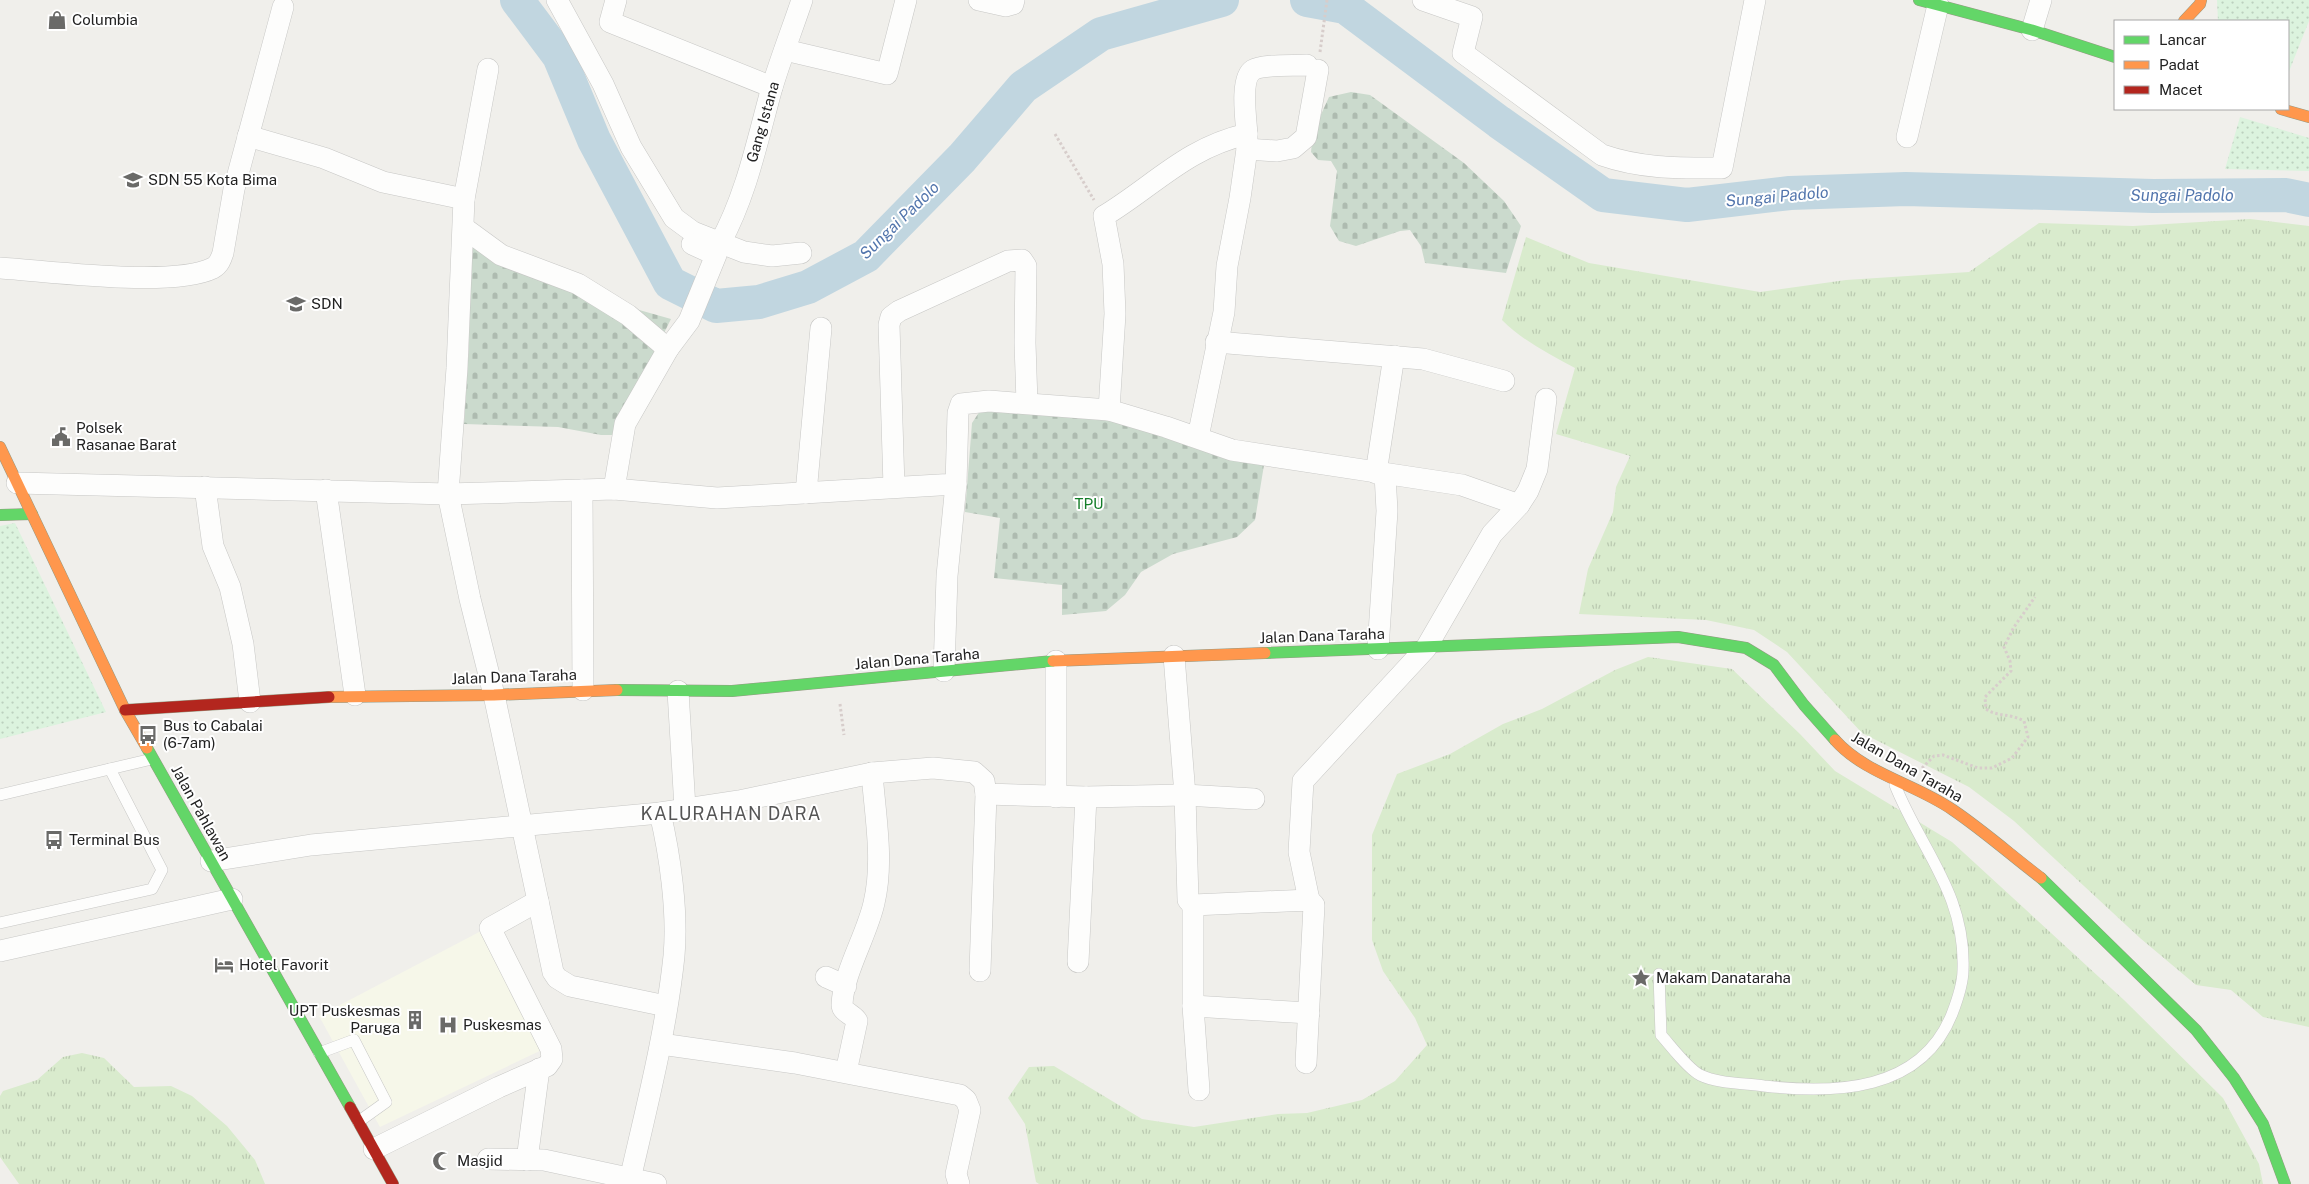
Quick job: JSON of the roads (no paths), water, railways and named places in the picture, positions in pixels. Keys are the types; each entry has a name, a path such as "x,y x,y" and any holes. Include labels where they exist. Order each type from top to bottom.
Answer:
{"main road":[{"path":"1928,2 2032,30 2114,57"},
{"path":"2185,20 2200,2"},
{"path":"2200,2 2205,20"},
{"path":"2284,110 2309,117"},
{"name":"Jalan Pahlawan","path":"0,447 125,710 154,758 357,1123 393,1184"},
{"path":"0,515 32,514"},
{"name":"Jalan Dana Taraha","path":"125,710 355,695 494,694 583,690 732,691 1056,662 1174,656 1678,637 1708,640 1746,648 1774,666 1804,705 1844,750 1893,779 1952,809 2050,885 2196,1030 2234,1078 2263,1124 2285,1184"}],"street":[{"path":"557,0 603,84 631,147 674,218 681,225 693,245 716,255 689,321 668,350 625,424 614,489"},
{"path":"616,0 610,22 772,87"},
{"name":"Gang Istana","path":"720,243 730,226 746,179 772,87 802,0"},
{"path":"785,50 888,74 906,0"},
{"path":"979,0 1006,6 1013,4 1014,0"},
{"path":"1423,0 1472,17 1462,53 1602,155 1619,161 1663,168 1722,168 1755,0"},
{"path":"2032,30 2041,0"},
{"path":"1907,137 1928,2"},
{"path":"0,268 143,277 186,275 214,268 220,262 223,253 234,189 282,7"},
{"path":"1110,410 1115,314 1112,264 1104,216 1134,197 1164,173 1194,153 1222,140 1247,141 1277,151 1293,148 1306,137 1312,68 1259,68 1250,73 1246,84 1247,141 1227,266 1224,312 1216,342 1198,437"},
{"path":"488,69 464,200 457,368 448,494 470,599 494,694 550,962 558,978 570,986 666,1006"},
{"path":"248,136 324,158 383,182 464,200"},
{"path":"681,225 744,252 772,256 801,253"},
{"path":"464,228 501,254 578,284 628,315 668,350"},
{"path":"894,487 889,325 891,317 899,311 1008,261 1022,260 1026,266 1025,343 1027,403"},
{"path":"806,493 821,328"},
{"path":"1216,342 1424,359 1504,381"},
{"path":"1378,649 1387,511 1381,473 1394,356"},
{"path":"1306,1063 1314,905 1309,900 1299,852 1303,781 1426,648 1492,534 1519,505 1528,491 1537,469 1546,399"},
{"path":"944,671 947,576 956,484 958,414 961,404 989,401 1110,410 1198,437 1232,450 1462,485 1519,505"},
{"path":"18,483 448,494 614,489 717,498 956,484"},
{"path":"205,487 213,546 230,587 242,644 250,702"},
{"path":"326,490 355,695"},
{"path":"582,490 583,690"},
{"path":"1174,656 1186,795 1188,900 1194,905 1309,900"},
{"path":"1056,662 1056,797"},
{"path":"678,691 685,808"},
{"path":"211,862 311,845 660,813 739,801 872,773 933,768 974,772 984,781 986,794 980,971"},
{"path":"846,1072 857,1021 843,1010 846,986 874,903 878,866 872,773"},
{"path":"986,794 1056,797 1186,795 1254,799"},
{"path":"1078,962 1086,797"},
{"path":"630,1181 661,1044 674,955 670,852 660,813"},
{"path":"0,951 232,899"},
{"path":"374,1149 499,1087 547,1066 552,1059 551,1049 490,928 538,901"},
{"path":"1194,905 1193,1006 1199,1090"},
{"path":"826,977 846,986"},
{"path":"1193,1006 1309,1013"},
{"path":"661,1044 846,1072 960,1095 966,1100 970,1110 956,1174 959,1184"},
{"path":"527,1160 539,1069"},
{"path":"488,1159 544,1160 630,1181 656,1184"}],"lane":[{"path":"0,795 154,758"},
{"path":"0,923 152,889 162,870 110,769"},
{"path":"1659,974 1660,1035 1700,1074 1724,1081 1820,1090 1856,1087 1894,1076 1926,1055 1946,1030 1957,998 1964,970 1960,931 1956,906 1949,890 1928,847 1902,803 1893,779"},
{"path":"318,1053 354,1040 386,1102 357,1123"}],"waterway":[{"name":"Sungai Padolo","path":"517,0 559,56 594,140 670,283 716,306 759,302 808,287 866,256 962,158 1023,87 1101,34 1222,0"},
{"name":"Sungai Padolo","path":"1307,0 1345,7 1499,122 1603,195 1687,205 1790,193 1906,189 2153,196 2286,195 2309,200"}],"place":[{"name":"Columbia","path":"57,20"},
{"name":"SDN 55 Kota Bima","path":"133,180"},
{"name":"SDN","path":"296,304"},
{"name":"Polsek Rasanae Barat","path":"61,437"},
{"name":"Bus to Cabalai (6-7am)","path":"148,735"},
{"name":"Terminal Bus","path":"54,840"},
{"name":"Hotel Favorit","path":"224,965"},
{"name":"Makam Danataraha","path":"1641,978"},
{"name":"UPT Puskesmas Paruga","path":"415,1020"},
{"name":"Puskesmas","path":"448,1025"},
{"name":"Masjid","path":"442,1161"}],"district":[{"name":"KALURAHAN DARA","path":"731,814"}],"park label":[{"name":"TPU","path":"1089,504"}]}
